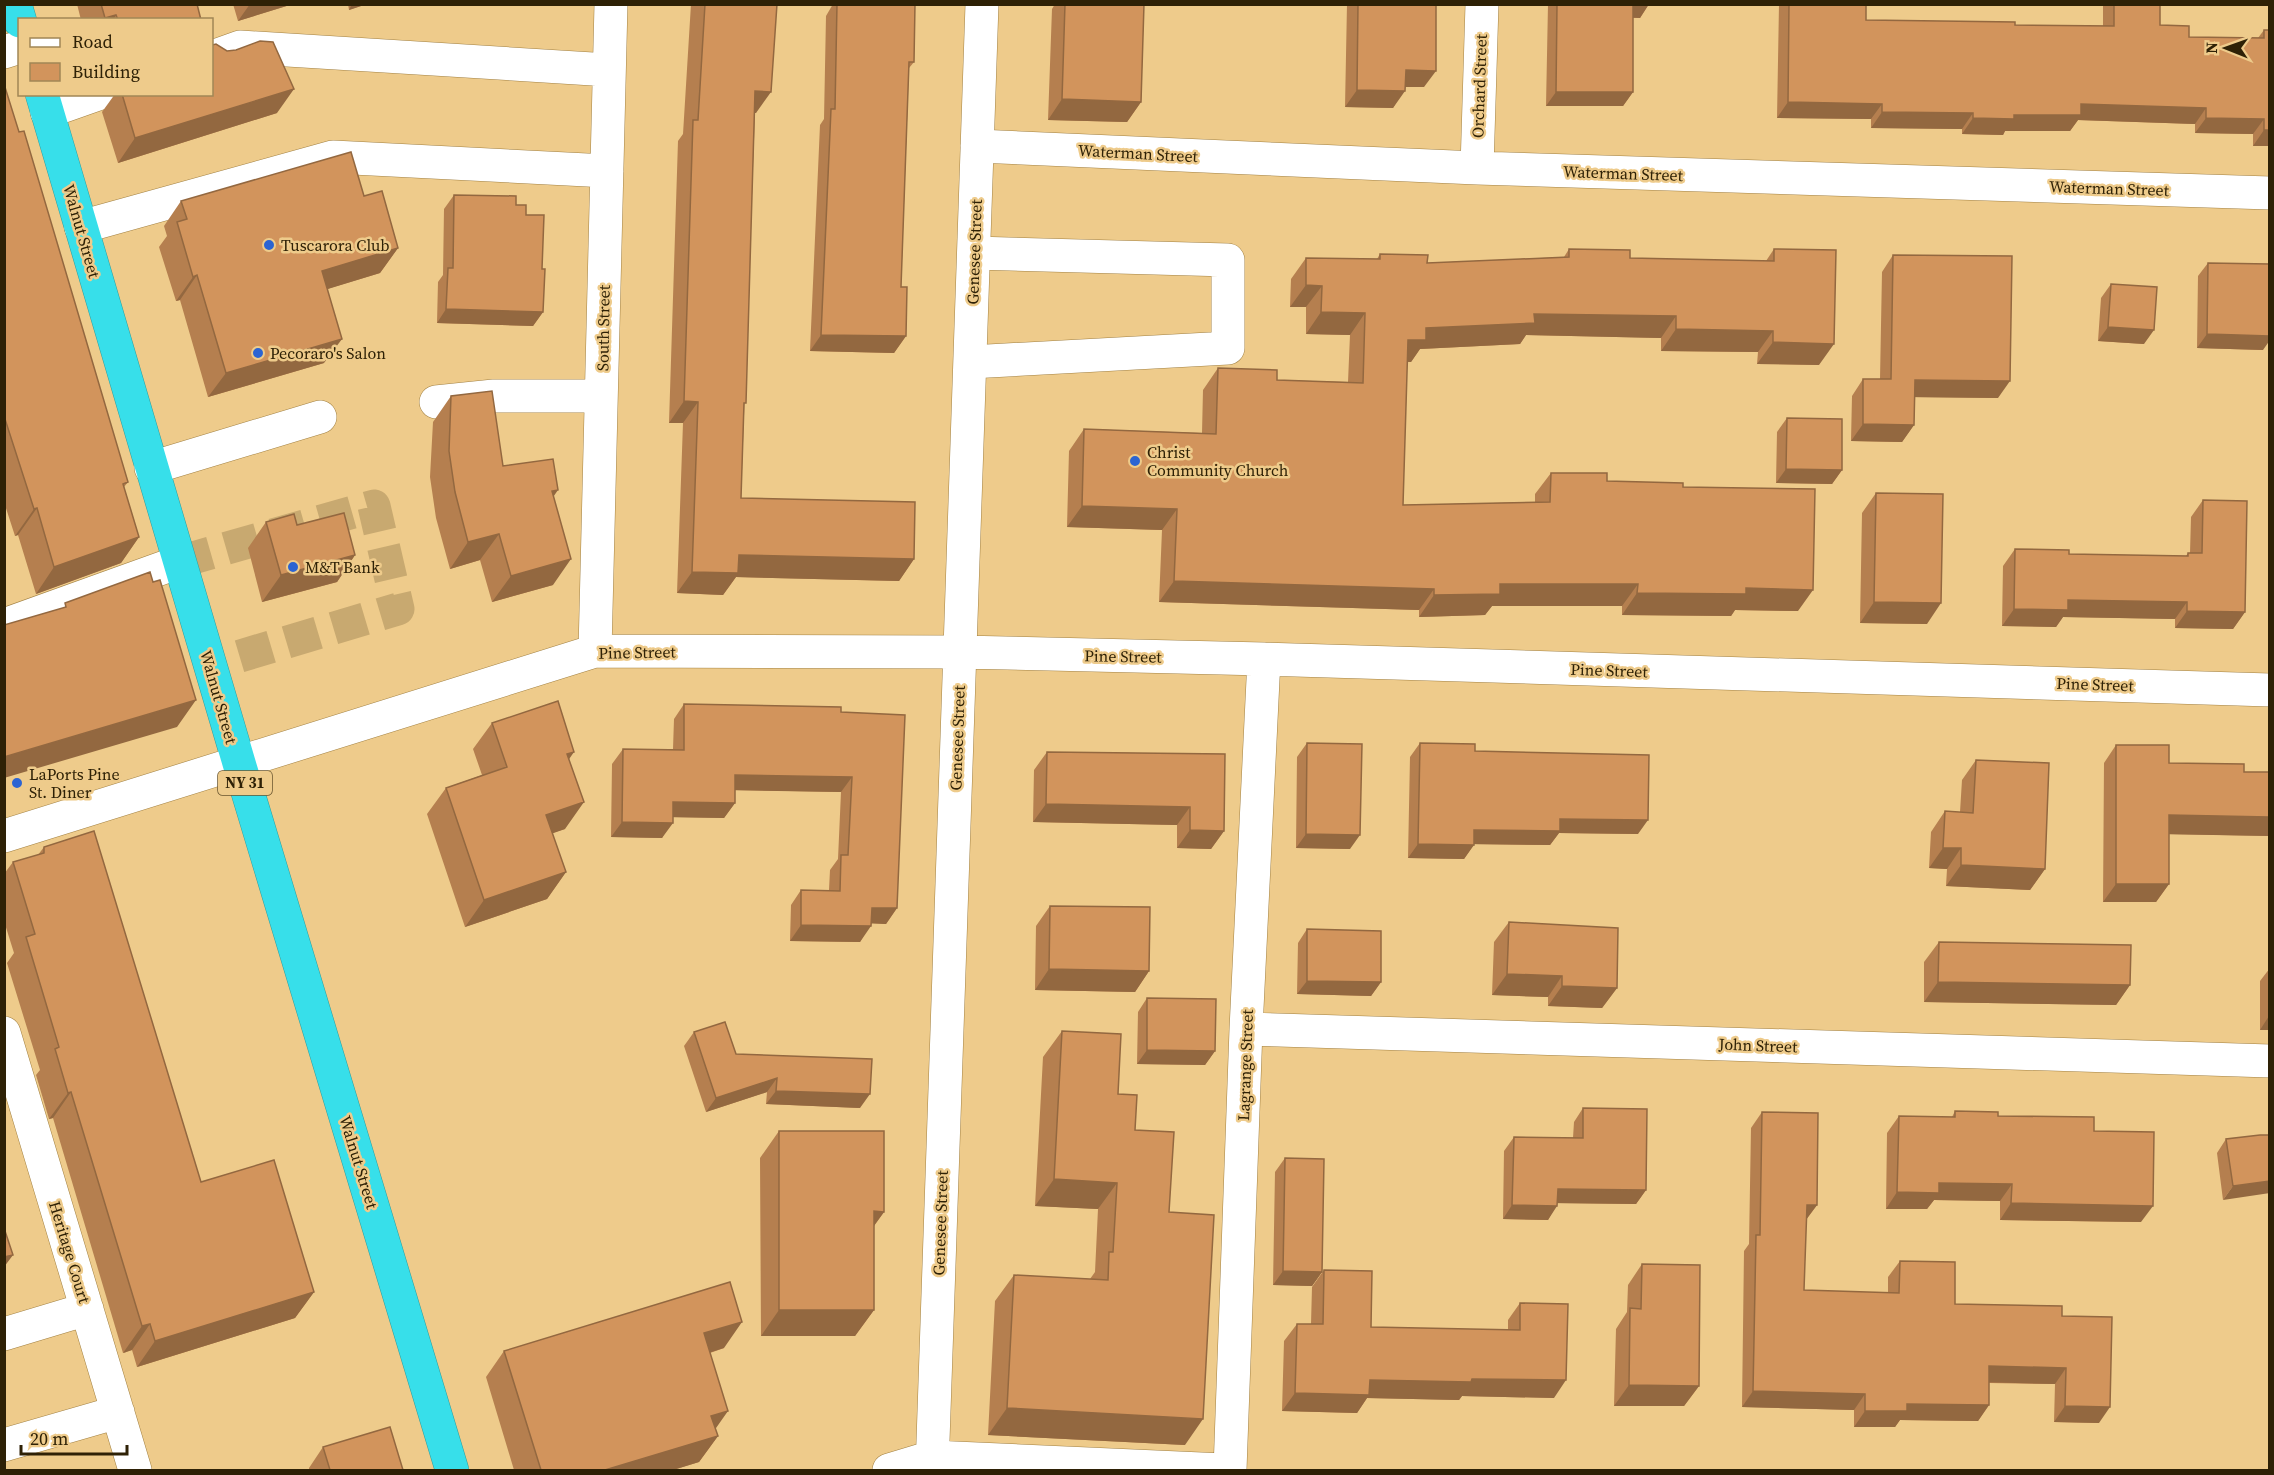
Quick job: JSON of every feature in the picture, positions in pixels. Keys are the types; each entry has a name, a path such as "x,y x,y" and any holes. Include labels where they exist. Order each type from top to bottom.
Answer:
{"highway":[{"name":"Walnut Street","path":"44,103 238,763 452,1470"}],"street":[{"name":"South Street","path":"595,651 611,4"},
{"name":"Genesee Street","path":"932,1464 982,4"},
{"name":"Orchard Street","path":"1477,168 1482,4"},
{"path":"213,57 240,47 609,70"},
{"path":"44,103 86,96"},
{"name":"Waterman Street","path":"978,146 1477,168 2270,193"},
{"path":"81,227 333,157 607,171"},
{"path":"970,362 1227,348 1228,260 974,253"},
{"path":"436,402 494,396 601,396"},
{"path":"151,468 320,417"},
{"path":"4,625 179,562"},
{"name":"Pine Street","path":"4,836 595,651 960,652 1264,659 2270,690"},
{"name":"Lagrange Street","path":"1230,1470 1246,1029 1264,659"},
{"name":"John Street","path":"1246,1029 2270,1061"},
{"name":"Heritage Court","path":"4,1033 135,1470"},
{"path":"4,1334 87,1309"},
{"path":"4,1445 118,1412"},
{"path":"889,1470 932,1464 1224,1470"}],"building":[{"path":"101,4 197,4 200,18 117,18 116,15 105,18"},
{"path":"705,4 777,4 771,92 755,91 741,498 915,502 914,559 739,555 738,573 692,572 698,402 684,401 693,120 698,120"},
{"path":"837,4 915,4 914,62 909,62 901,287 907,287 906,336 821,335 831,109 835,109"},
{"path":"1065,4 1144,4 1141,102 1062,99"},
{"path":"1358,4 1436,4 1436,71 1406,70 1405,91 1357,90"},
{"path":"1557,4 1633,4 1633,92 1556,92"},
{"path":"1789,4 1866,4 1866,20 2114,26 2114,4 2160,4 2160,25 2189,26 2189,37 2264,38 2264,30 2270,30 2270,130 2264,130 2264,119 2206,118 2206,108 2081,104 2081,115 2014,115 2014,119 1973,118 1973,113 1882,112 1882,104 1788,102"},
{"path":"260,41 273,42 294,89 135,138 123,96 213,96 213,45 216,44 227,51"},
{"path":"4,84 19,132 24,131 128,482 123,484 139,537 54,567 37,508 34,509 4,416"},
{"path":"351,152 364,196 382,191 398,248 322,271 342,339 226,373 197,275 193,277 177,222 187,219 181,201"},
{"path":"454,195 516,196 516,205 526,205 526,215 544,215 543,312 446,309 448,268 453,268"},
{"path":"1569,249 1630,250 1630,258 1774,261 1774,249 1836,250 1834,344 1773,342 1773,331 1676,329 1676,316 1534,314 1535,323 1426,328 1426,340 1408,340 1403,505 1550,502 1551,473 1607,473 1607,481 1683,483 1683,487 1815,489 1813,590 1746,588 1746,594 1637,593 1638,584 1500,584 1500,594 1434,595 1434,589 1174,581 1177,509 1082,506 1084,429 1216,434 1218,368 1277,370 1277,380 1363,383 1365,313 1321,312 1322,286 1306,285 1306,258 1380,259 1380,254 1428,255 1427,263 1569,257"},
{"path":"1893,255 2012,256 2010,381 1915,380 1914,425 1863,424 1863,379 1891,379"},
{"path":"2208,263 2270,264 2270,336 2207,334"},
{"path":"2111,284 2157,287 2154,330 2108,327"},
{"path":"492,391 503,466 553,459 558,490 552,491 571,559 511,576 499,534 468,542 455,492 449,451 451,396"},
{"path":"1787,418 1842,419 1842,470 1786,469"},
{"path":"1876,493 1943,494 1941,603 1874,602"},
{"path":"2203,500 2247,501 2245,612 2187,611 2187,602 2068,600 2068,610 2014,609 2015,549 2069,550 2069,554 2188,556 2188,553 2202,553"},
{"path":"344,513 355,555 281,575 266,522 294,514 297,525"},
{"path":"150,572 153,582 160,580 196,700 4,757 4,625 66,607 65,603"},
{"path":"558,701 574,752 567,754 584,802 546,815 566,872 484,900 446,788 507,767 492,723"},
{"path":"684,704 841,707 841,712 905,715 897,908 872,908 871,926 801,925 801,890 840,891 841,855 848,855 852,777 735,775 735,803 673,802 673,823 622,822 623,749 684,750"},
{"path":"1307,743 1362,744 1360,835 1306,834"},
{"path":"1420,743 1475,744 1475,751 1649,755 1648,820 1560,819 1560,831 1474,830 1474,845 1418,844"},
{"path":"2116,745 2169,745 2169,763 2244,764 2244,772 2270,772 2270,817 2169,815 2169,884 2116,884"},
{"path":"1047,752 1225,754 1224,831 1190,830 1190,807 1046,804"},
{"path":"1976,760 2049,763 2045,869 1961,865 1961,848 1943,848 1945,811 1973,813"},
{"path":"94,831 201,1182 274,1160 314,1292 155,1341 150,1324 142,1326 71,1092 68,1093 55,1049 59,1047 26,937 35,934 13,862 44,853 44,847"},
{"path":"1050,906 1150,907 1149,971 1049,969"},
{"path":"1509,922 1618,928 1617,988 1562,986 1562,976 1507,974"},
{"path":"1307,929 1381,931 1381,982 1307,981"},
{"path":"1939,942 2131,945 2130,985 1938,982"},
{"path":"1147,998 1216,999 1215,1051 1147,1050"},
{"path":"725,1022 736,1054 872,1059 870,1094 776,1091 777,1078 716,1098 694,1032"},
{"path":"1062,1031 1121,1034 1118,1094 1137,1095 1135,1130 1174,1132 1169,1212 1214,1215 1203,1419 1007,1408 1014,1275 1108,1280 1109,1252 1113,1252 1117,1183 1054,1179"},
{"path":"1583,1108 1647,1109 1646,1190 1558,1189 1557,1206 1512,1205 1514,1137 1583,1138"},
{"path":"1955,1111 1998,1112 1998,1116 2094,1117 2094,1131 2154,1132 2153,1206 2011,1203 2012,1184 1939,1183 1939,1193 1897,1192 1899,1116 1955,1117"},
{"path":"1762,1112 1818,1113 1817,1205 1807,1205 1804,1290 1899,1293 1900,1261 1955,1262 1955,1304 2062,1306 2062,1316 2112,1317 2110,1407 2065,1406 2066,1368 1989,1366 1989,1405 1907,1404 1907,1411 1865,1411 1865,1394 1753,1391 1756,1235 1760,1235"},
{"path":"779,1131 884,1131 884,1212 874,1211 874,1310 779,1310"},
{"path":"2270,1135 2270,1181 2233,1186 2226,1139"},
{"path":"1285,1158 1324,1159 1322,1272 1283,1271"},
{"path":"4,1228 13,1255 4,1257"},
{"path":"1642,1264 1700,1265 1699,1386 1629,1385 1630,1308 1641,1309"},
{"path":"1324,1270 1372,1271 1371,1327 1520,1330 1520,1303 1568,1304 1566,1380 1472,1379 1471,1382 1370,1380 1369,1395 1295,1393 1297,1324 1323,1324"},
{"path":"730,1282 742,1322 704,1333 728,1411 711,1416 718,1436 605,1470 541,1470 504,1351"},
{"path":"390,1427 403,1470 330,1470 323,1447"}],"tunnel":[{"path":"179,562 374,506 398,609 210,665"}],"place":[{"name":"Tuscarora Club","path":"269,245"},
{"name":"Pecoraro's Salon","path":"258,353"},
{"name":"Christ Community Church","path":"1135,461"},
{"name":"M&T Bank","path":"293,567"},
{"name":"LaPorts Pine St. Diner","path":"17,783"}]}
